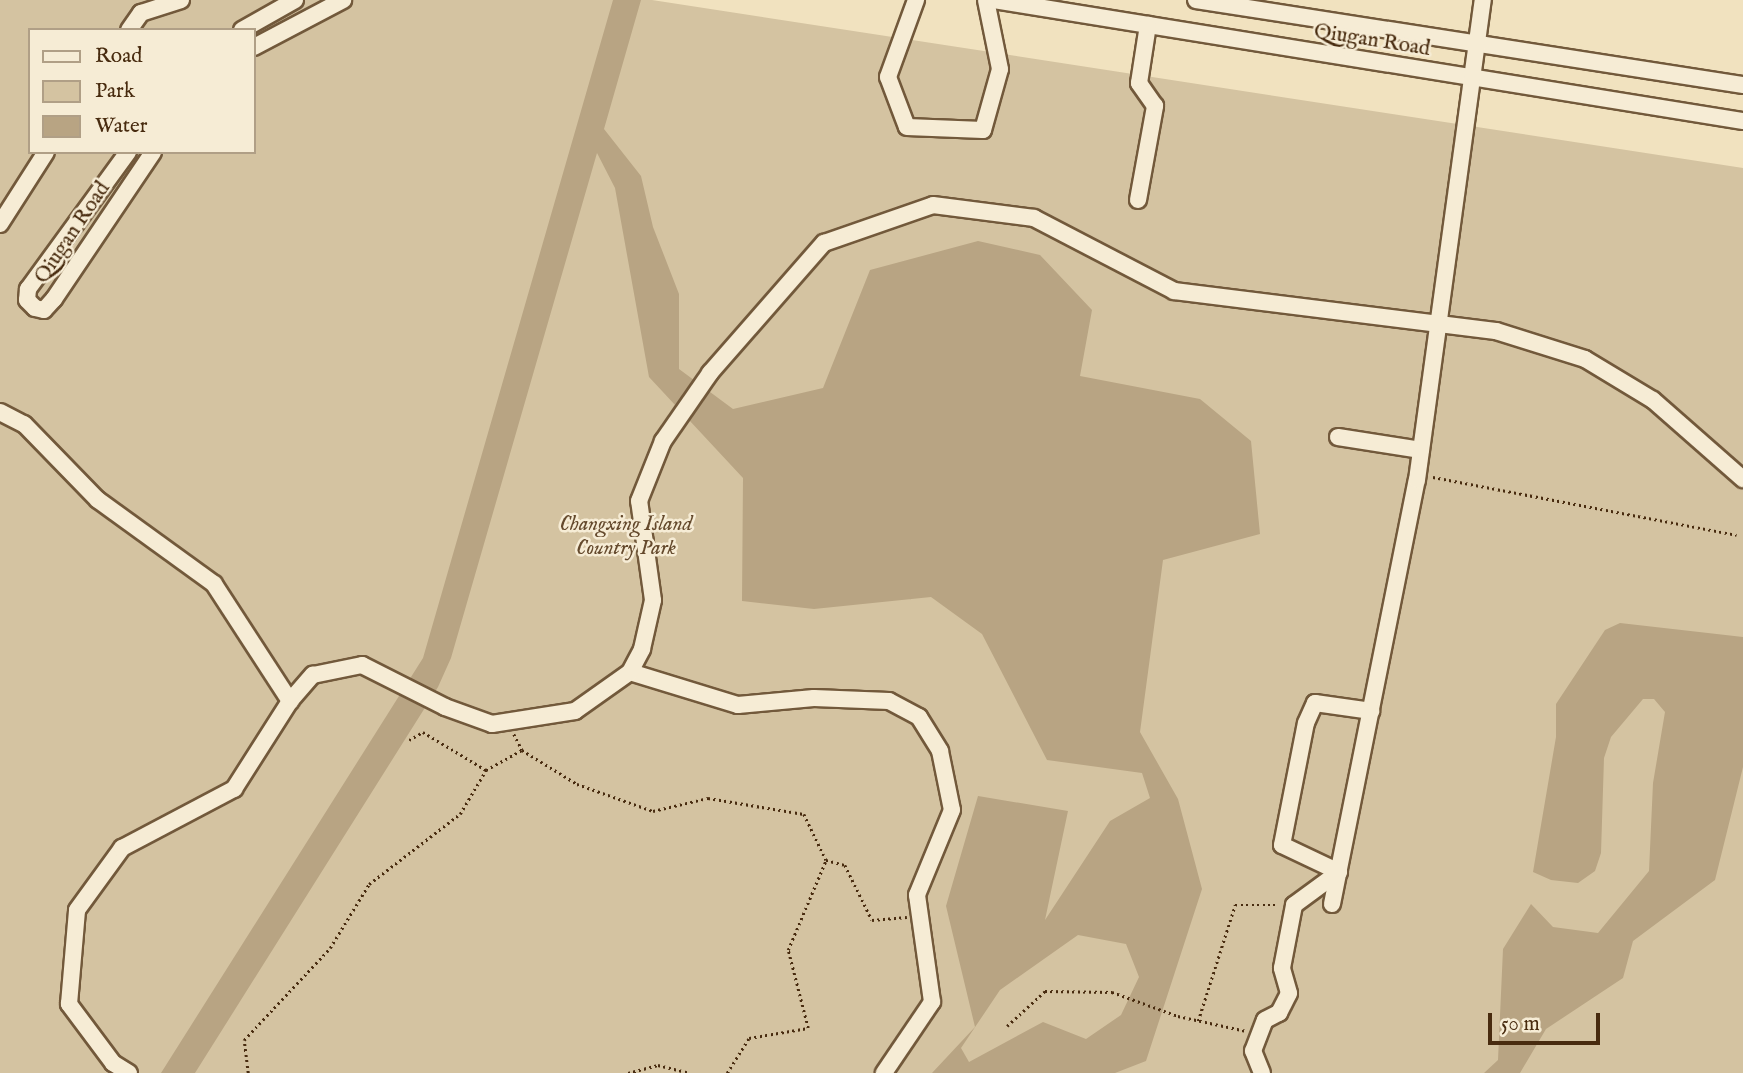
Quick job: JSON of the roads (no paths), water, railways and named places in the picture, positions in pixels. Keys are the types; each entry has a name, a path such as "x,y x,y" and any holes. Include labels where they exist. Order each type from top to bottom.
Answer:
{"street":[{"path":"130,28 141,13 181,0"},
{"path":"245,28 276,4 295,0"},
{"path":"256,46 343,0"},
{"path":"916,0 888,77 907,127 983,130 1000,69 986,0"},
{"name":"Qiugan Road","path":"994,0 1743,121"},
{"name":"Qiugan Road","path":"1196,0 1743,85"},
{"path":"1332,904 1418,474 1482,0"},
{"path":"1138,200 1155,106 1139,83 1148,25"},
{"path":"0,224 45,154"},
{"name":"Qiugan Road","path":"127,154 28,289 27,300 36,308 44,310 54,299 152,154"},
{"path":"130,1073 113,1063 69,1004 77,910 122,848 233,789 290,701 313,675 362,665 433,701 492,724 575,711 630,672 642,649 653,600 639,501 663,441 710,373 824,243 933,205 1034,218 1174,291 1496,331 1585,359 1653,400 1743,479"},
{"path":"0,412 24,424 97,500 215,584 290,701"},
{"path":"1338,437 1421,450"},
{"path":"630,672 738,705 814,698 889,701 919,718 940,751 952,810 917,895 932,1002 884,1073"},
{"path":"1339,872 1282,845 1306,723 1315,703 1371,711"},
{"path":"1262,1073 1253,1051 1265,1020 1279,1013 1289,993 1282,968 1294,905 1339,872"}],"water":[{"path":"613,0 641,0 604,129 641,176 653,227 679,294 679,369 733,409 823,388 870,270 978,241 1040,255 1092,310 1080,376 1200,399 1251,441 1260,534 1163,560 1140,732 1178,799 1202,889 1146,1061 1115,1073 932,1073 975,1027 946,906 978,796 1068,811 1045,920 1110,821 1150,798 1142,773 1047,760 982,634 931,597 814,609 742,601 743,478 649,377 615,188 597,153 451,658 438,687 195,1073 161,1073 423,658","holes":["1078,935 1126,944 1139,977 1121,1015 1086,1039 1043,1022 969,1062 961,1048 1000,990"]},
{"path":"1620,623 1743,637 1743,767 1715,880 1633,941 1623,978 1546,1029 1520,1073 1484,1073 1498,1060 1503,949 1531,904 1553,927 1598,933 1649,871 1653,783 1665,712 1654,699 1643,699 1611,737 1604,758 1601,853 1595,871 1578,883 1551,880 1533,872 1556,737 1556,704 1605,630"}],"park label":[{"name":"Changxing Island Country Park","path":"626,537"}]}
